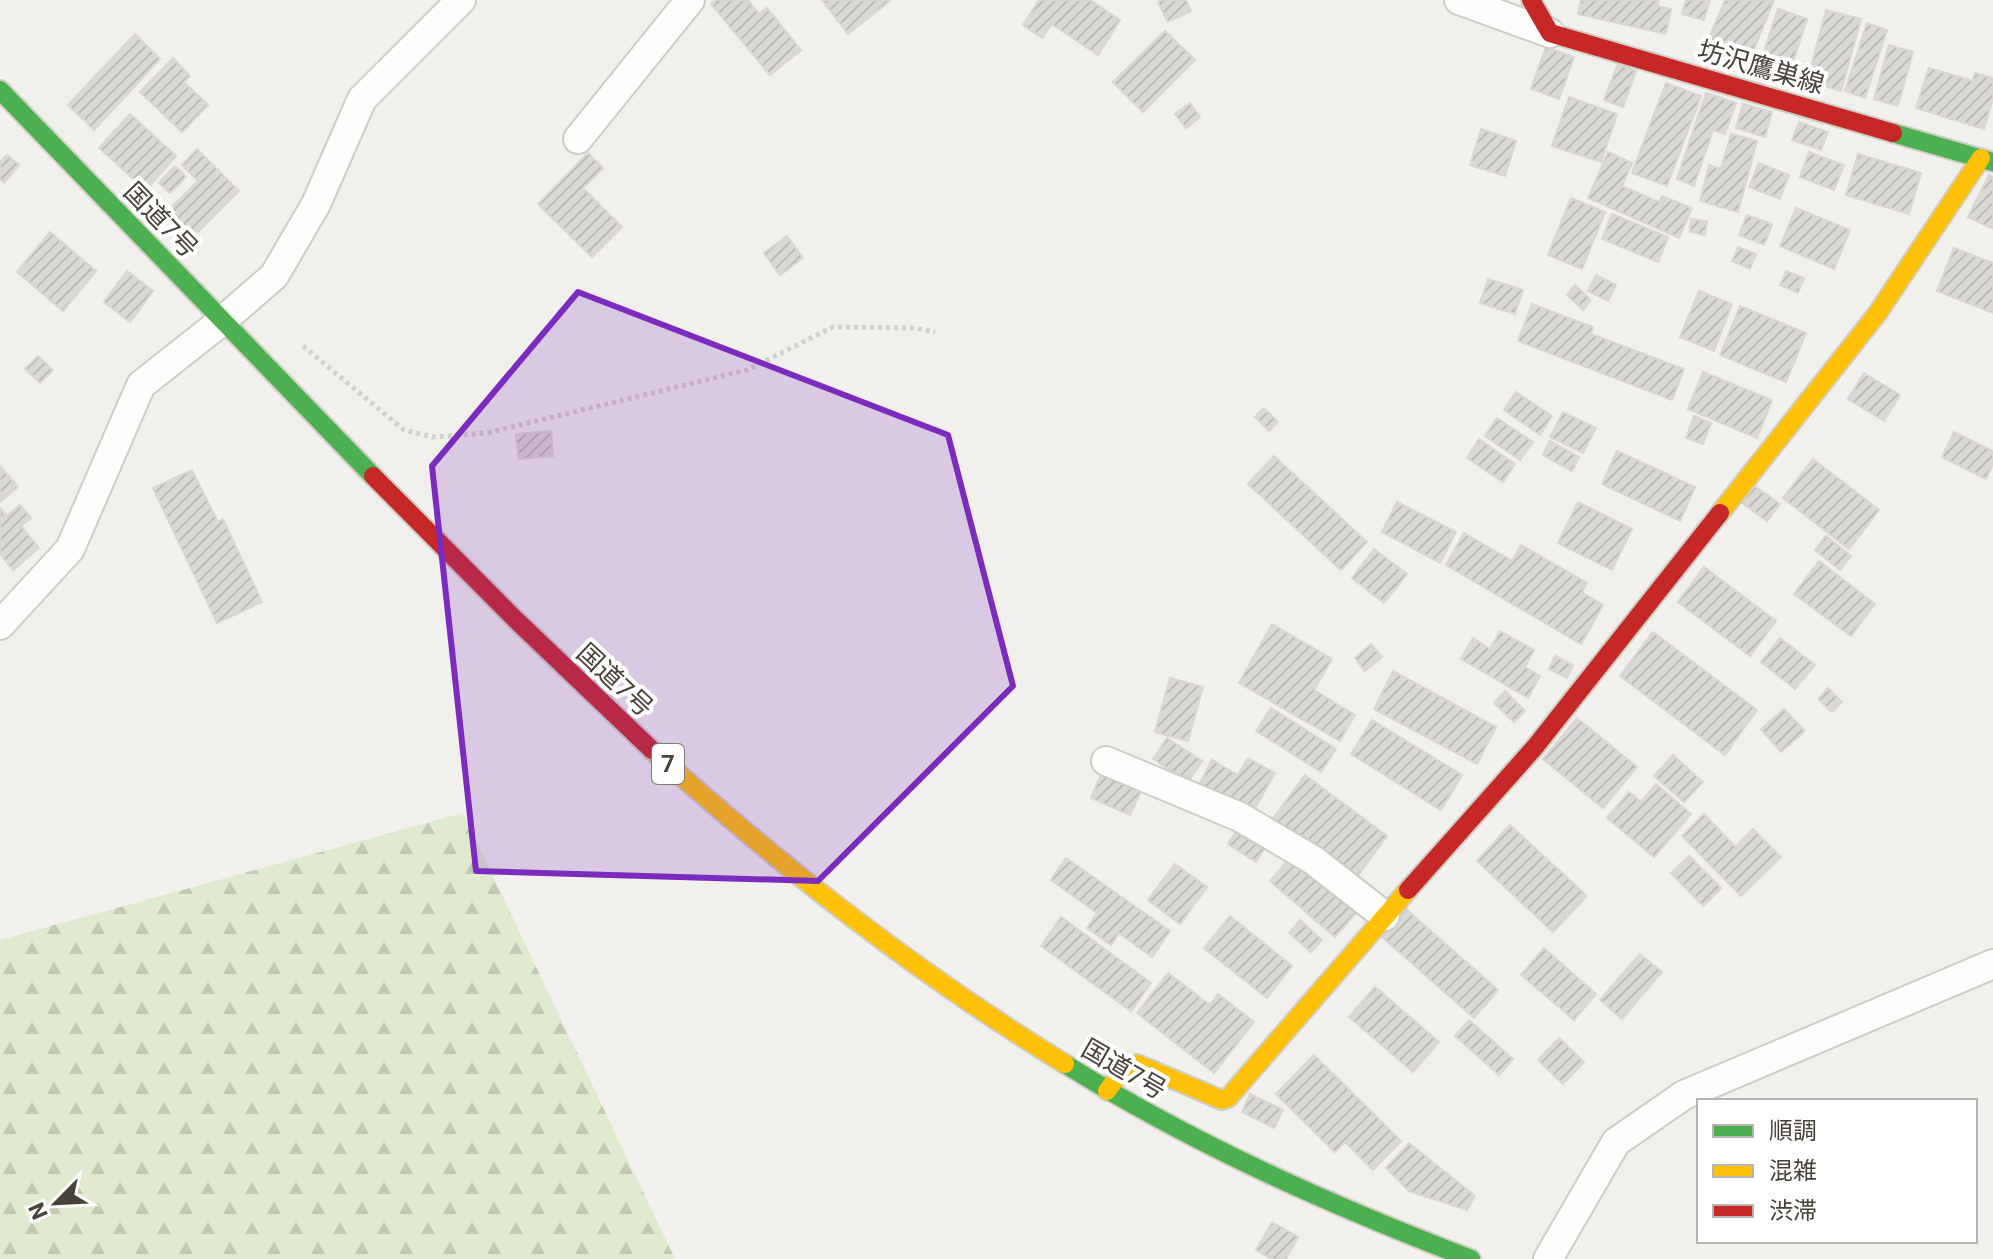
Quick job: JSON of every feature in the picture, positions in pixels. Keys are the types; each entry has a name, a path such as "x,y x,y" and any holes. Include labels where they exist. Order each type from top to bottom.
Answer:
{"main road":[{"path":"1531,0 1550,33"},
{"name":"坊沢鷹巣線","path":"1550,33 1987,160"},
{"name":"国道7号","path":"0,90 459,565 558,663 755,843 884,943 1022,1039 1107,1091 1195,1140 1272,1177 1471,1259"},
{"path":"1107,1091 1121,1072 1137,1064 1222,1100 1228,1098 1535,747 1858,339 1987,160"}],"street":[{"path":"0,625 70,549 141,385 274,276 316,204 362,99 461,0"},
{"path":"578,139 690,0"},
{"path":"1459,0 1550,33"},
{"path":"1106,761 1240,817 1313,860 1385,916"},
{"path":"1548,1259 1616,1142 1684,1095 1993,964"}],"path":[{"path":"295,340 404,430 433,437 487,433 747,370 833,327 915,328 935,332"}],"highlighted area":[{"path":"578,292 948,435 1013,686 818,881 476,871 432,466"}],"green space":[{"path":"463,813 675,1259 0,1259 0,940"}],"building":[{"path":"716,0 748,0 759,14 767,8 801,50 770,75 711,4"},
{"path":"822,0 891,0 848,34"},
{"path":"1039,0 1090,0 1120,20 1098,55 1052,24 1042,38 1023,25"},
{"path":"1186,0 1191,11 1168,22 1158,2"},
{"path":"1581,0 1659,0 1657,6 1671,9 1666,34 1578,14"},
{"path":"1686,0 1710,0 1704,20 1682,14"},
{"path":"1725,0 1774,0 1749,62 1706,45"},
{"path":"1778,9 1807,19 1788,77 1759,67"},
{"path":"1826,10 1861,19 1841,91 1817,84 1821,70 1811,67"},
{"path":"1867,23 1887,30 1865,98 1845,91"},
{"path":"1165,31 1195,60 1143,112 1113,82"},
{"path":"135,34 160,59 94,130 68,105"},
{"path":"1889,45 1913,52 1898,106 1874,99"},
{"path":"1546,47 1574,57 1559,99 1531,89"},
{"path":"173,58 190,76 184,82 208,105 182,132 140,92"},
{"path":"1618,64 1636,71 1623,107 1604,100"},
{"path":"1929,68 1973,81 1975,73 1993,78 1993,98 1984,129 1916,108"},
{"path":"1666,83 1701,96 1667,186 1632,173"},
{"path":"1706,93 1736,103 1725,134 1713,130 1694,186 1677,179"},
{"path":"1569,97 1617,114 1601,162 1552,146"},
{"path":"1190,103 1200,117 1186,128 1175,114"},
{"path":"1743,104 1772,112 1765,137 1736,128"},
{"path":"130,114 176,156 146,190 99,148"},
{"path":"1799,122 1828,132 1821,150 1792,140"},
{"path":"1481,129 1516,141 1505,176 1470,165"},
{"path":"1731,134 1757,141 1738,212 1700,201 1709,165 1721,169"},
{"path":"197,149 239,191 192,238 166,213 198,181 182,165"},
{"path":"1608,152 1632,163 1622,186 1659,202 1662,196 1692,208 1679,238 1588,198"},
{"path":"1809,152 1844,165 1834,190 1800,177"},
{"path":"588,153 603,168 583,188 622,227 592,257 538,204"},
{"path":"1858,154 1921,173 1909,214 1846,195"},
{"path":"7,155 19,165 4,183 0,179 0,162"},
{"path":"1759,163 1789,175 1780,199 1749,187"},
{"path":"175,166 186,177 170,193 159,183"},
{"path":"1989,175 1993,177 1993,229 1968,217"},
{"path":"1571,198 1605,212 1582,269 1548,255"},
{"path":"1796,208 1850,230 1834,269 1780,246"},
{"path":"1612,214 1668,237 1658,262 1602,239"},
{"path":"1747,215 1772,224 1764,245 1739,235"},
{"path":"1691,219 1707,221 1705,235 1690,232"},
{"path":"50,232 96,271 63,311 17,272"},
{"path":"787,236 803,258 780,275 764,253"},
{"path":"1738,247 1756,254 1750,269 1732,261"},
{"path":"1954,248 1993,263 1993,313 1937,291"},
{"path":"127,271 153,291 130,322 104,302"},
{"path":"1786,271 1804,278 1798,293 1780,285"},
{"path":"1596,275 1616,285 1608,301 1588,291"},
{"path":"1488,279 1523,290 1515,314 1480,303"},
{"path":"1575,285 1591,300 1583,310 1567,295"},
{"path":"1699,291 1732,304 1714,351 1680,337"},
{"path":"1532,304 1593,327 1591,334 1684,369 1672,400 1518,341"},
{"path":"1740,306 1806,333 1786,382 1720,355"},
{"path":"38,356 53,370 40,383 25,369"},
{"path":"1703,372 1772,400 1757,438 1688,409"},
{"path":"1864,373 1900,395 1884,421 1848,399"},
{"path":"1516,392 1552,416 1540,435 1504,410"},
{"path":"1264,408 1278,422 1269,431 1255,417"},
{"path":"1563,412 1596,428 1583,453 1550,437"},
{"path":"1694,416 1711,423 1703,444 1686,438"},
{"path":"1497,418 1533,442 1520,460 1485,436"},
{"path":"551,431 553,456 519,459 516,434"},
{"path":"1954,432 1993,451 1993,464 1986,479 1942,457"},
{"path":"1479,439 1515,464 1503,482 1467,458"},
{"path":"1550,441 1579,457 1572,471 1543,455"},
{"path":"1617,451 1695,487 1680,521 1602,484"},
{"path":"1274,456 1367,542 1341,570 1248,484"},
{"path":"1813,459 1879,510 1849,549 1783,498"},
{"path":"0,466 18,487 0,502"},
{"path":"192,470 218,522 223,519 262,602 217,623 153,488"},
{"path":"1755,486 1780,504 1767,521 1742,503"},
{"path":"1397,502 1456,532 1440,563 1382,532"},
{"path":"1578,502 1632,529 1612,570 1558,543"},
{"path":"20,505 31,518 21,526 39,548 13,570 0,554 0,508 7,516"},
{"path":"1464,533 1512,561 1521,545 1587,583 1582,592 1603,605 1581,644 1446,565"},
{"path":"1826,536 1851,556 1840,570 1815,550"},
{"path":"1374,549 1407,574 1384,603 1352,578"},
{"path":"1819,561 1875,604 1851,636 1794,594"},
{"path":"1704,567 1776,621 1750,656 1678,602"},
{"path":"1272,624 1332,659 1314,690 1355,715 1340,741 1239,683"},
{"path":"1500,631 1534,650 1525,667 1540,676 1528,698 1461,659 1473,638 1490,649"},
{"path":"1653,632 1757,710 1725,755 1620,676"},
{"path":"1780,638 1815,665 1795,689 1761,662"},
{"path":"1371,644 1382,657 1365,671 1355,658"},
{"path":"1555,656 1573,665 1567,678 1549,669"},
{"path":"1393,671 1496,727 1477,764 1374,709"},
{"path":"1170,678 1203,687 1188,741 1155,732"},
{"path":"1828,688 1842,702 1832,712 1818,699"},
{"path":"1505,691 1525,711 1514,722 1494,703"},
{"path":"1271,708 1336,749 1321,772 1256,731"},
{"path":"1784,709 1805,731 1781,752 1761,729"},
{"path":"1577,718 1637,767 1603,808 1543,759"},
{"path":"1372,720 1462,775 1441,810 1351,754"},
{"path":"1167,738 1202,761 1188,782 1153,759"},
{"path":"1673,755 1703,782 1684,802 1654,776"},
{"path":"1248,758 1275,773 1251,815 1199,785 1212,760 1238,775"},
{"path":"1102,772 1142,789 1130,815 1091,798"},
{"path":"1305,775 1387,836 1354,881 1272,820"},
{"path":"1656,784 1691,814 1654,857 1607,818 1629,792 1641,802"},
{"path":"1704,814 1735,847 1753,829 1781,857 1741,896 1682,836"},
{"path":"1510,825 1587,896 1553,932 1477,861"},
{"path":"1239,827 1267,845 1256,862 1228,844"},
{"path":"1292,855 1357,912 1335,937 1270,881"},
{"path":"1689,856 1721,888 1703,906 1671,873"},
{"path":"1066,858 1170,931 1152,957 1119,933 1111,945 1087,928 1097,913 1051,880"},
{"path":"1175,864 1207,887 1180,924 1148,900"},
{"path":"1406,909 1498,990 1474,1018 1382,937"},
{"path":"1230,916 1292,966 1267,998 1204,948"},
{"path":"1061,917 1151,983 1131,1011 1041,946"},
{"path":"1300,920 1322,940 1311,952 1289,933"},
{"path":"1544,948 1596,994 1574,1020 1521,975"},
{"path":"1640,954 1662,972 1622,1019 1600,1000"},
{"path":"1168,973 1210,1005 1218,994 1254,1022 1214,1073 1137,1013"},
{"path":"1375,987 1439,1042 1413,1072 1349,1017"},
{"path":"1469,1020 1513,1059 1499,1075 1455,1036"},
{"path":"1559,1038 1584,1062 1563,1084 1538,1060"},
{"path":"1314,1055 1401,1141 1373,1170 1345,1142 1335,1152 1276,1094"},
{"path":"1250,1094 1283,1110 1274,1128 1242,1112"},
{"path":"1409,1143 1475,1196 1467,1210 1409,1191 1386,1168"},
{"path":"1272,1222 1298,1237 1286,1259 1272,1259 1256,1250"}],"traffic: fast":[{"path":"0,90 373,476"},
{"path":"1893,133 1993,162"},
{"path":"1065,1064 1213,1147 1314,1195 1471,1259"}],"traffic: slow":[{"path":"1720,513 1877,314 1981,158"},
{"path":"652,750 851,917 955,992 1065,1064"},
{"path":"1107,1091 1121,1072 1137,1064 1222,1100 1228,1098 1408,890"}],"traffic: jam":[{"path":"1531,0 1550,33 1893,133"},
{"path":"373,476 516,620 652,750"},
{"path":"1408,890 1535,747 1720,513"}]}
